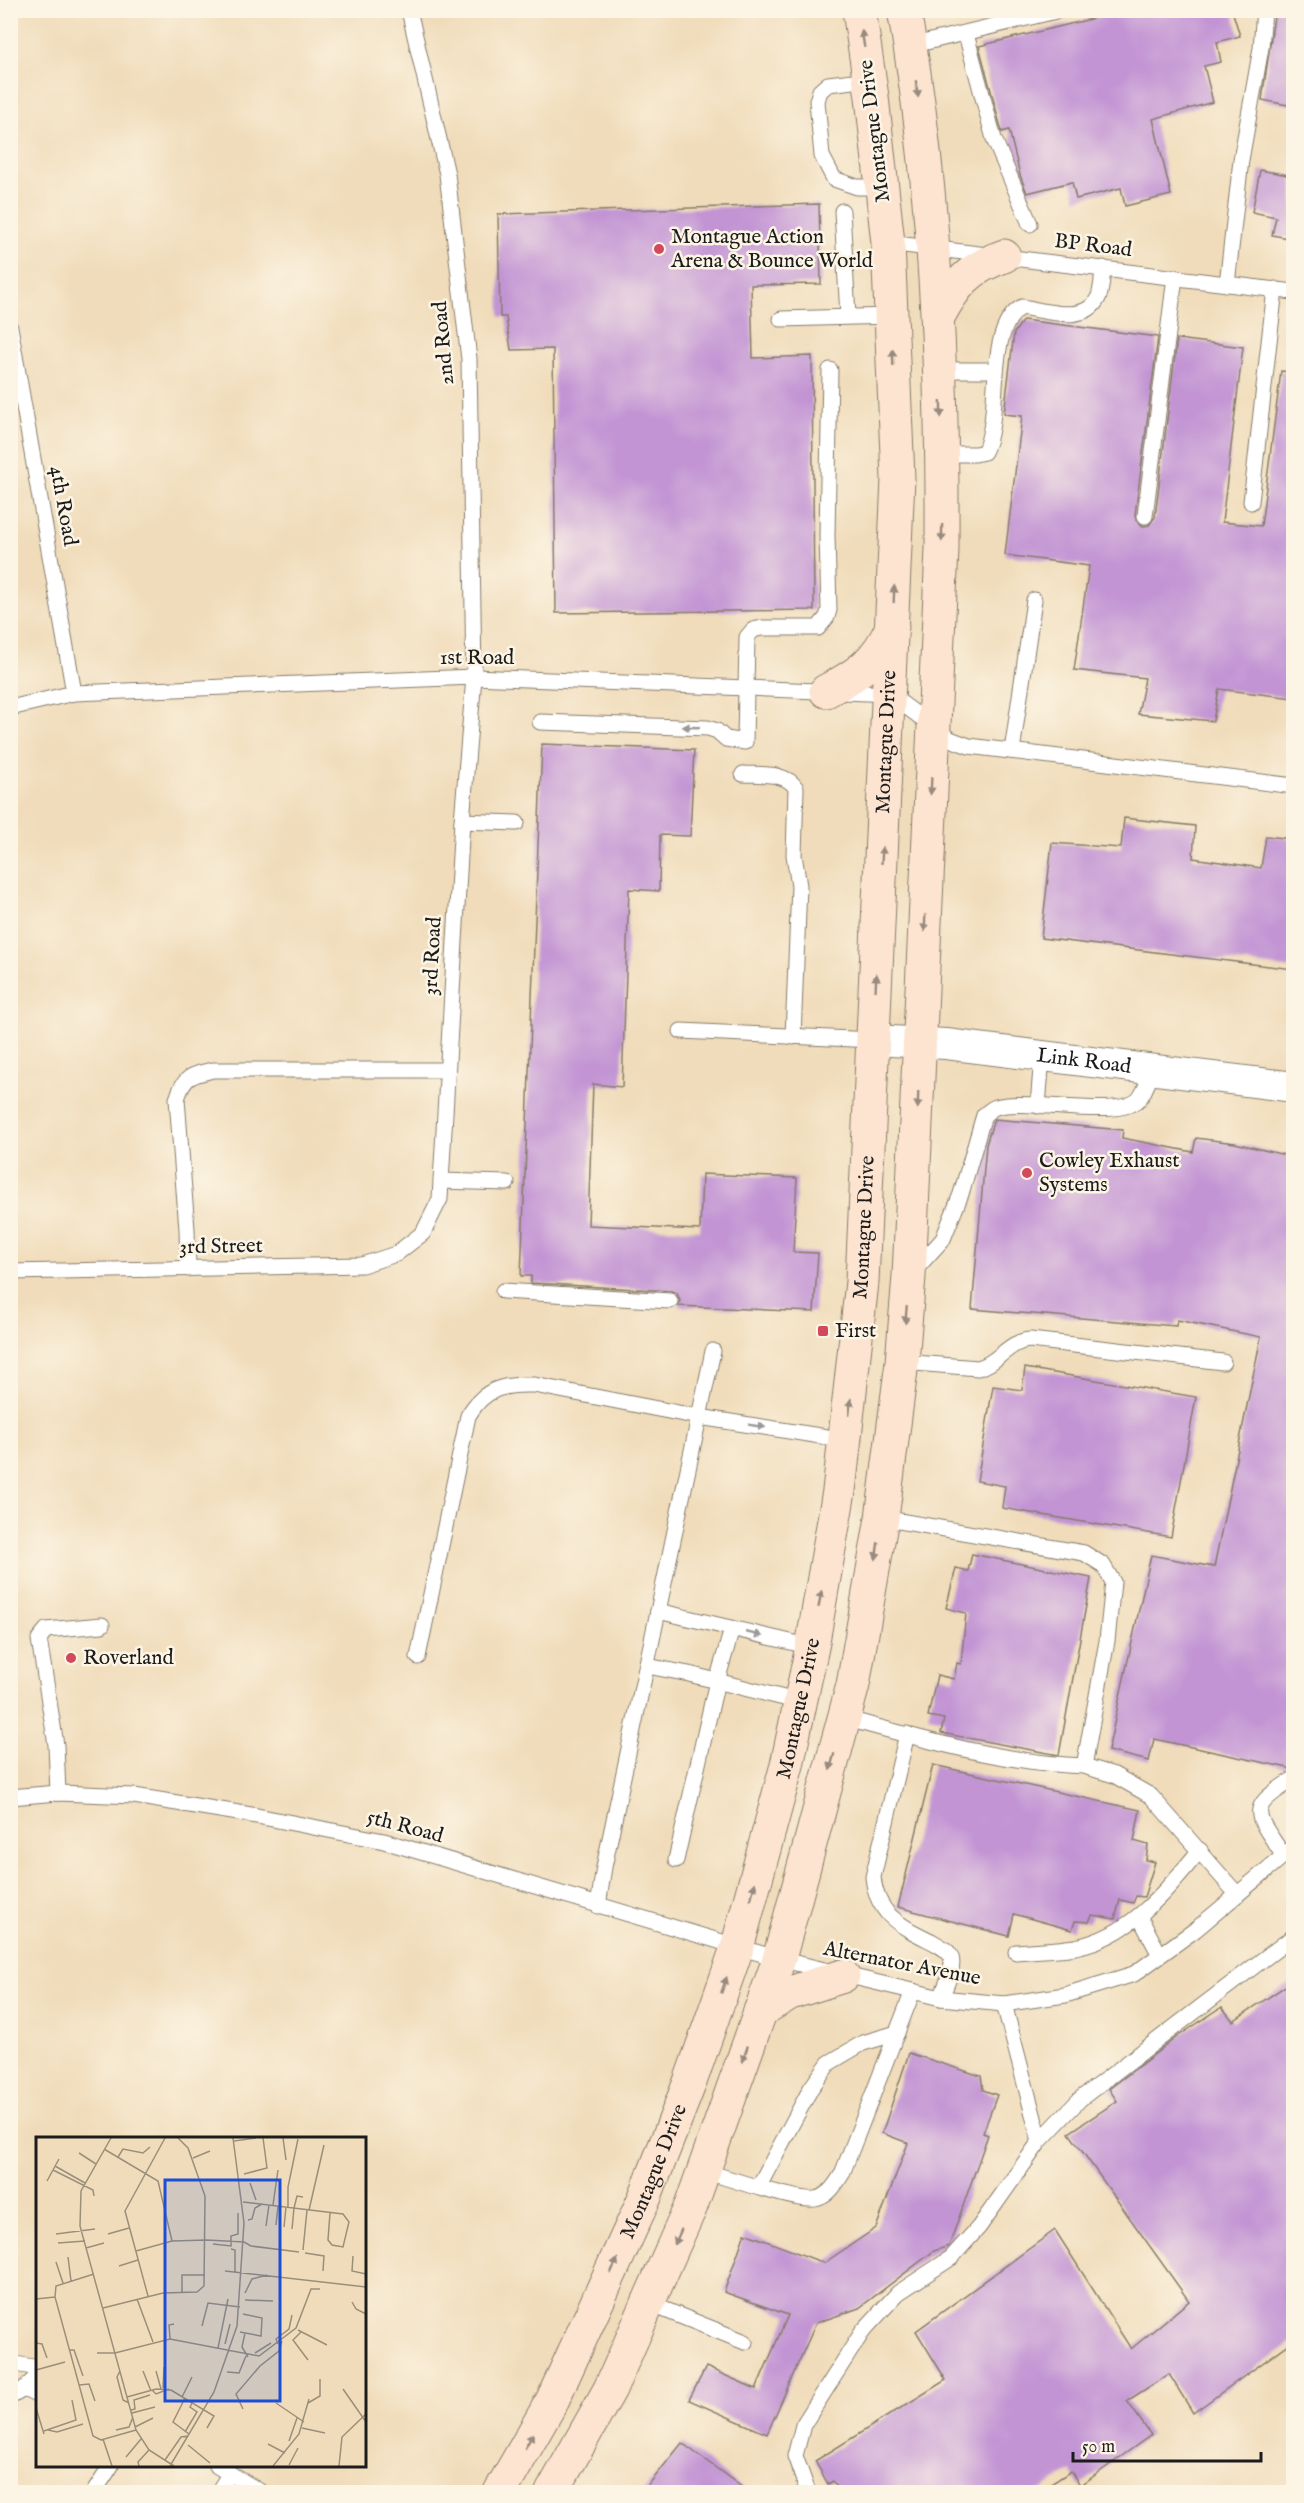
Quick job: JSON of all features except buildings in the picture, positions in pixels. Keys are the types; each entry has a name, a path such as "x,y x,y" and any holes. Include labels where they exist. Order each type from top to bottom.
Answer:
{"main road":[{"name":"Montague Drive","path":"500,2493 552,2401 645,2197 690,2082 737,1948 787,1765 812,1647 839,1491 862,1282 898,479 888,243 870,79 859,10"},
{"name":"Montague Drive","path":"552,2493 610,2389 691,2206 779,1959 853,1685 882,1518 902,1362 909,1276 942,549 941,370 938,317 921,120 904,10"},
{"path":"938,317 949,296 964,278 983,263 1004,256"},
{"path":"826,691 849,680 868,665 883,647 893,626"},
{"path":"760,2011 790,1993 843,1976"}],"street":[{"name":"Link Road","path":"873,1041 920,1041 1293,1087"}],"lane":[{"name":"2nd Road","path":"409,10 447,174 469,359 474,677"},
{"path":"910,46 1060,10"},
{"path":"1227,284 1241,160 1261,48 1264,10"},
{"path":"966,33 994,139 1030,224"},
{"path":"870,79 828,84 820,91 817,101 822,156 834,179 857,187 882,188"},
{"path":"842,212 848,316"},
{"name":"BP Road","path":"888,243 1293,292"},
{"path":"942,454 984,452 992,433 995,370 1009,318 1014,312 1022,307 1078,314 1091,309 1099,295 1103,268"},
{"path":"1145,516 1175,278"},
{"path":"1251,502 1275,289"},
{"path":"781,319 892,316"},
{"name":"4th Road","path":"10,327 74,693"},
{"path":"540,722 708,728 717,731 726,739 745,742 747,637 753,630 818,628 827,617 829,610 827,536 830,370"},
{"path":"941,370 995,370"},
{"path":"1012,751 1034,600"},
{"name":"1st Road","path":"10,708 74,693 474,677 889,694"},
{"name":"3rd Road","path":"423,1233 440,1198 462,821 474,677"},
{"path":"889,694 933,728 950,739 969,746 1293,786"},
{"path":"743,774 783,777 791,781 796,788 794,845 799,886 794,1037"},
{"path":"462,821 517,823"},
{"path":"681,1031 873,1041"},
{"path":"1038,1106 1042,1056"},
{"path":"188,1269 177,1099 182,1084 193,1074 213,1070 447,1070"},
{"path":"909,1276 943,1239 961,1194 984,1115 994,1107 1006,1105 1120,1107 1132,1104 1140,1098 1153,1070"},
{"path":"441,1181 507,1183"},
{"name":"3rd Street","path":"10,1272 362,1264 396,1254 423,1233"},
{"path":"503,1292 670,1301"},
{"path":"902,1362 978,1368 987,1366 1020,1341 1030,1340 1223,1362"},
{"path":"598,1906 604,1867 713,1351"},
{"path":"418,1657 468,1416 475,1404 488,1393 509,1384 534,1385 699,1417 846,1440"},
{"path":"882,1518 1084,1553 1103,1564 1113,1582 1107,1641 1084,1766"},
{"path":"658,1611 812,1647"},
{"path":"58,1793 56,1745 39,1639 45,1630 102,1625"},
{"path":"676,1860 717,1681 732,1629"},
{"path":"647,1666 800,1702"},
{"path":"844,1718 1003,1758 1084,1766 1114,1775 1151,1796 1237,1894"},
{"path":"907,1734 873,1877 874,1887 876,1898 882,1908 908,1930 946,1950 951,1957 951,1968 941,1998"},
{"path":"1288,1851 1261,1821 1261,1803 1267,1795 1293,1779"},
{"name":"5th Road","path":"10,1797 58,1793 134,1796 257,1816 384,1841 779,1959"},
{"path":"1016,1952 1077,1947 1110,1935 1139,1916 1167,1891 1200,1850"},
{"name":"Alternator Avenue","path":"779,1959 941,1998 1004,2004 1065,1995 1134,1974 1195,1930 1288,1851"},
{"path":"1139,1916 1160,1955"},
{"path":"808,2493 795,2456 803,2425 863,2331 898,2293 951,2258 979,2227 1040,2141 1080,2099 1293,1936"},
{"path":"704,2171 795,2196 815,2199 833,2189 842,2174 913,1991"},
{"path":"1004,2004 1040,2141"},
{"path":"759,2186 812,2088 829,2063 863,2043 897,2033"},
{"path":"648,2303 745,2342"},
{"path":"10,2363 36,2368"},
{"path":"24,2394 36,2378"},
{"path":"94,2493 110,2467"},
{"path":"218,2493 223,2469 261,2493"}],"place":[{"name":"Montague Action Arena & Bounce World","path":"659,249"},
{"name":"Cowley Exhaust Systems","path":"1027,1173"},
{"name":"First","path":"823,1331"},
{"name":"Roverland","path":"71,1658"}]}
